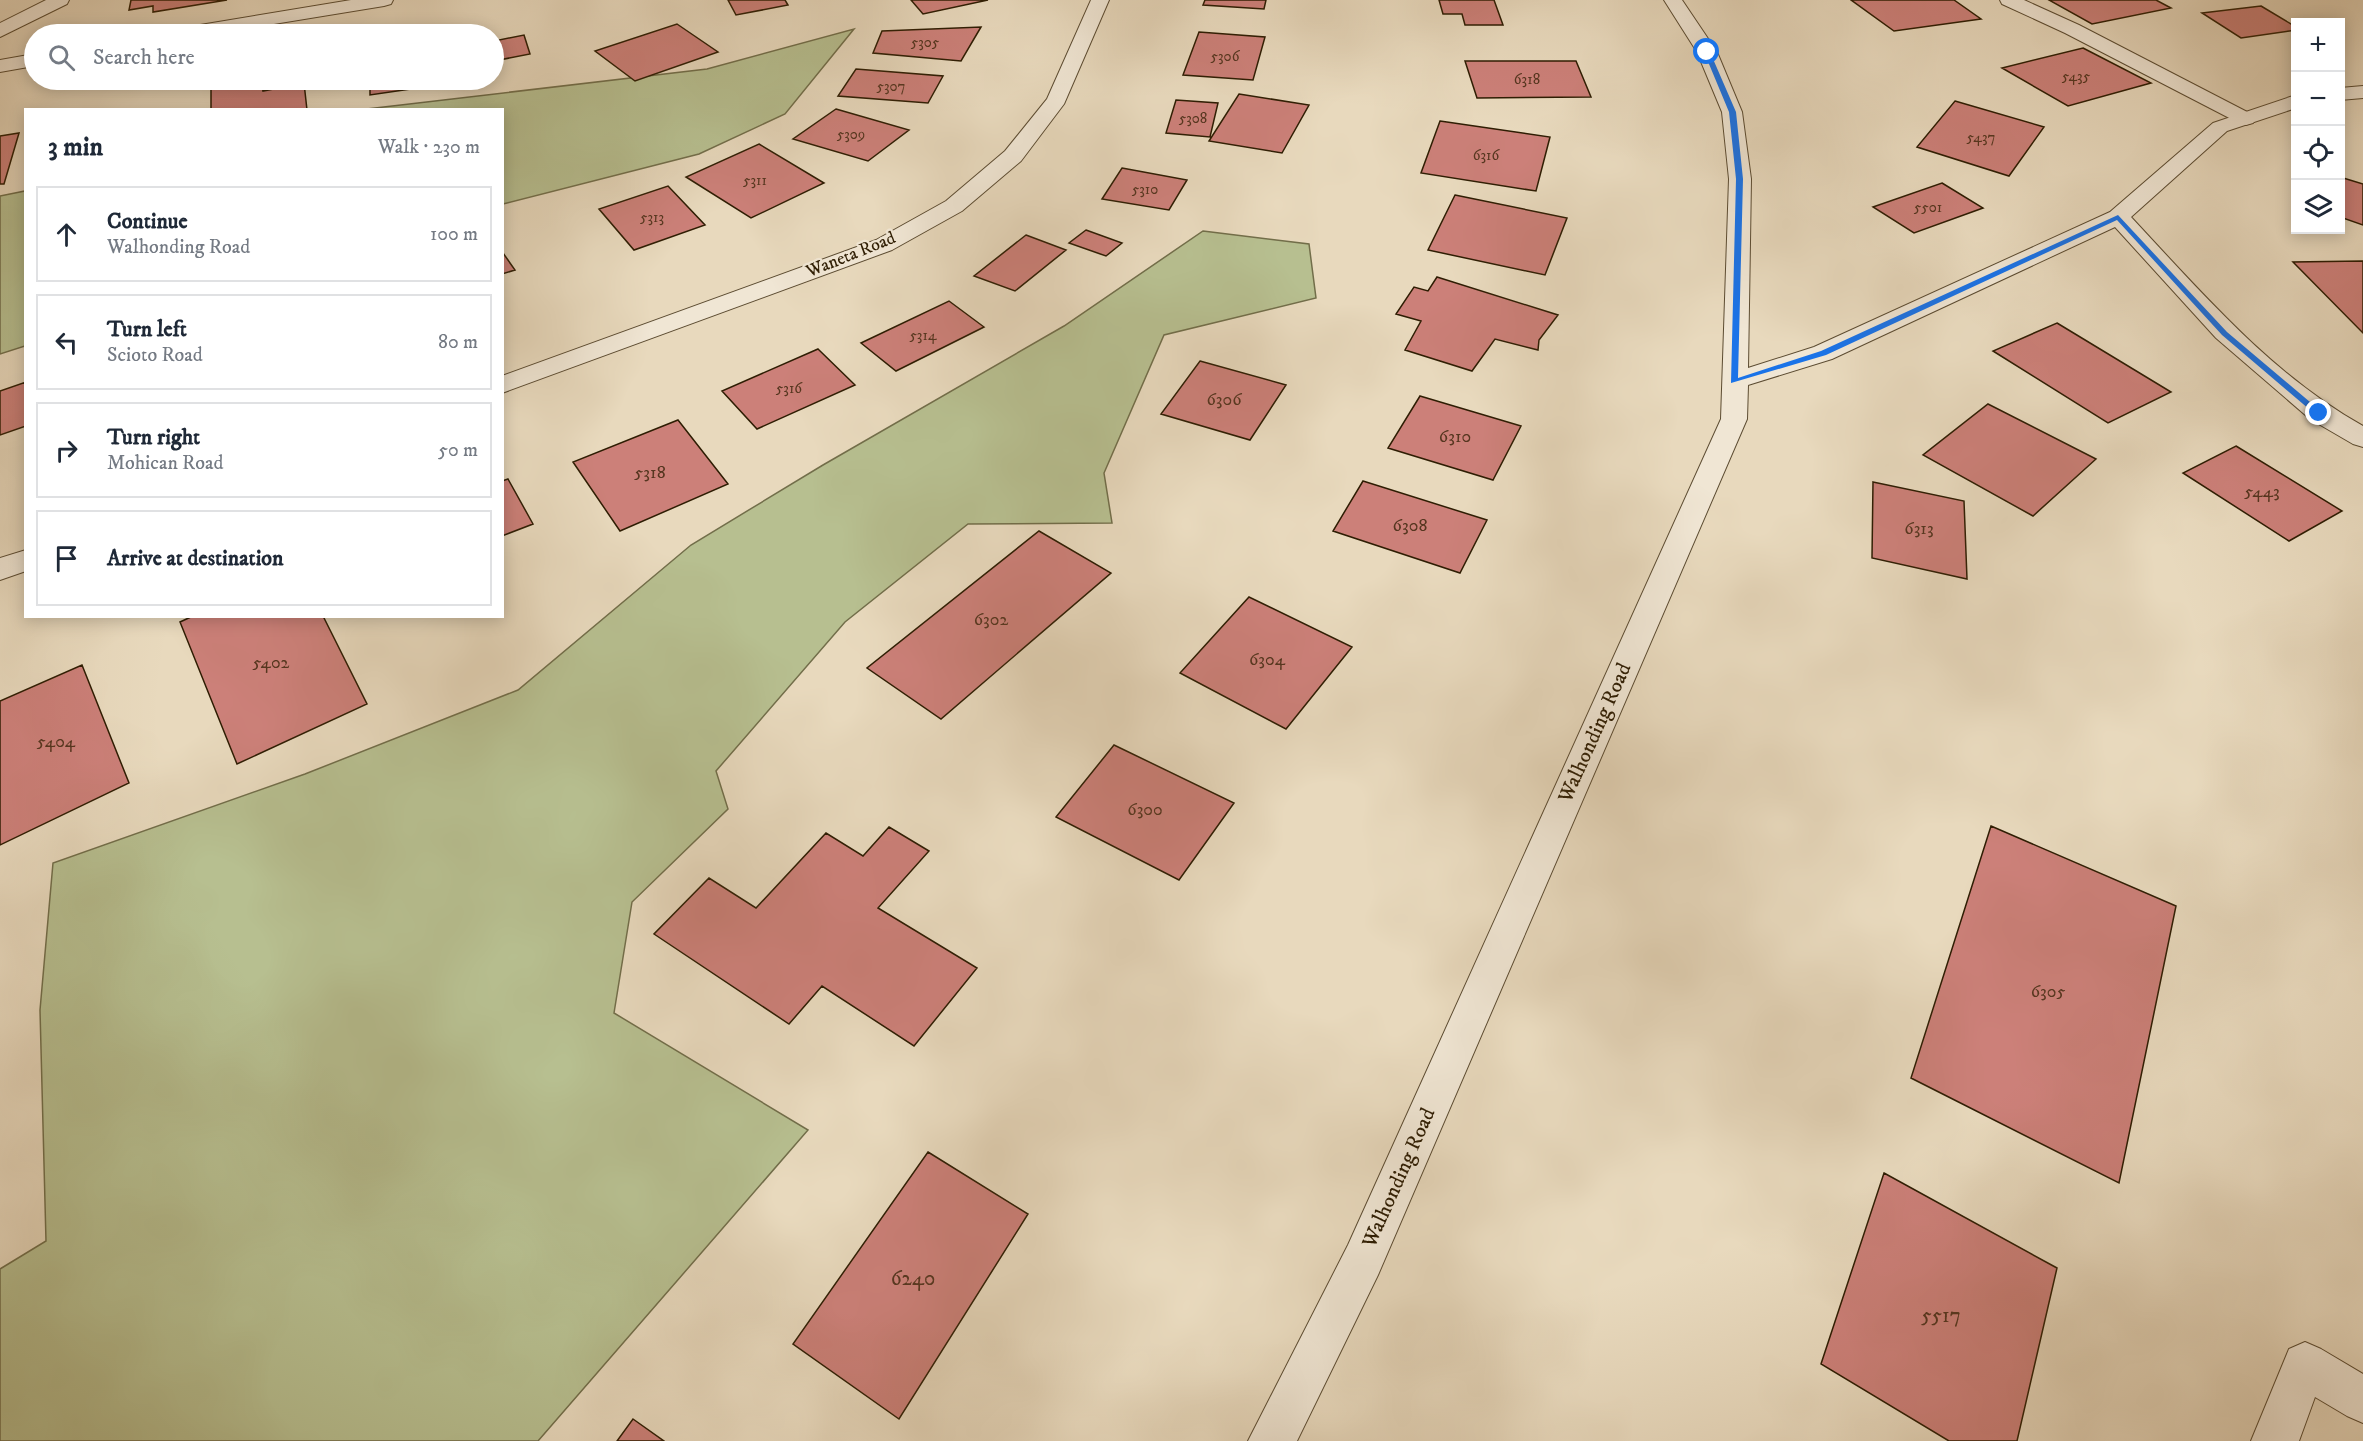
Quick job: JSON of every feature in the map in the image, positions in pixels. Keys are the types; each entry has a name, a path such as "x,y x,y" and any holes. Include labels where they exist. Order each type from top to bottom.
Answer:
{"street":[{"path":"0,31 60,0"},
{"path":"241,24 384,0"},
{"name":"Waneta Road","path":"504,384 884,245 954,206 1013,156 1057,100 1100,0"},
{"name":"Walhonding Road","path":"1272,1441 1363,1260 1734,419 1740,179 1732,112 1707,52 1673,0"},
{"path":"2010,0 2072,29 2246,119"},
{"path":"0,66 24,62"},
{"path":"2345,94 2363,92"},
{"path":"1734,381 1823,353 2118,217 2220,127 2291,102"},
{"path":"2118,217 2225,333 2319,413 2363,438"},
{"path":"0,569 24,561"},
{"path":"2275,1441 2305,1365 2363,1400"}],"green space":[{"path":"854,29 785,114 699,154 504,204 504,108 375,108 707,69"},
{"path":"24,191 24,346 0,354 0,196"},
{"path":"1203,231 1309,244 1316,298 1164,335 1104,473 1112,523 968,524 845,622 716,771 728,809 632,902 614,1013 808,1130 538,1441 0,1441 0,1269 46,1241 40,1010 53,863 305,774 518,690 691,545 823,465 1064,326"}],"building":[{"path":"131,0 227,0 153,12 153,6 129,10"},
{"path":"728,0 785,0 788,5 736,15"},
{"path":"911,0 988,0 923,14"},
{"path":"1205,0 1266,0 1264,9 1203,5"},
{"path":"1439,0 1494,0 1503,25 1465,25 1462,14 1443,14"},
{"path":"1851,0 1954,0 1981,19 1894,31"},
{"path":"2049,0 2156,0 2171,8 2092,24"},
{"path":"2261,6 2291,24 2291,31 2241,38 2202,13"},
{"path":"677,24 718,52 635,81 595,51"},
{"path":"981,27 961,61 873,53 882,31"},
{"path":"1199,32 1265,37 1253,80 1183,75"},
{"path":"524,35 530,54 504,59 504,39"},
{"path":"2083,48 2151,83 2068,106 2002,68"},
{"path":"1465,61 1576,61 1591,97 1477,98"},
{"path":"856,69 943,76 928,103 838,96"},
{"path":"211,90 305,90 307,108 211,108"},
{"path":"370,90 404,90 370,95"},
{"path":"1239,94 1309,105 1282,153 1209,141"},
{"path":"1176,100 1218,103 1210,137 1166,133"},
{"path":"1955,101 2044,127 2009,176 1917,147"},
{"path":"836,109 909,130 868,161 793,139"},
{"path":"1440,121 1550,137 1536,191 1421,173"},
{"path":"19,133 4,184 0,184 0,136"},
{"path":"759,144 824,183 751,218 686,177"},
{"path":"1122,168 1187,180 1169,210 1102,199"},
{"path":"2345,179 2363,184 2363,225 2345,219"},
{"path":"1942,183 1983,208 1914,233 1873,207"},
{"path":"668,186 705,225 634,250 599,209"},
{"path":"1455,195 1567,218 1545,275 1428,250"},
{"path":"1086,230 1122,243 1106,256 1069,243"},
{"path":"1026,235 1066,250 1015,291 974,276"},
{"path":"504,254 515,270 504,273"},
{"path":"2363,261 2363,333 2293,262"},
{"path":"1437,277 1558,315 1539,340 1538,350 1495,339 1472,371 1405,350 1421,321 1396,314 1414,287 1428,291"},
{"path":"949,301 984,327 896,371 861,343"},
{"path":"2057,323 2171,392 2108,423 1993,351"},
{"path":"818,349 855,385 757,429 722,391"},
{"path":"1200,361 1286,385 1250,440 1161,414"},
{"path":"24,383 24,427 0,435 0,391"},
{"path":"1420,396 1521,426 1493,480 1388,448"},
{"path":"1988,404 2096,459 2033,516 1923,455"},
{"path":"678,420 728,484 620,531 573,462"},
{"path":"2236,446 2342,511 2289,541 2183,473"},
{"path":"508,479 533,524 504,535 504,480"},
{"path":"1363,481 1487,520 1460,573 1333,531"},
{"path":"1873,482 1964,501 1967,579 1872,558"},
{"path":"1039,531 1111,573 941,719 867,668"},
{"path":"1249,597 1352,647 1286,729 1180,673"},
{"path":"189,618 324,618 367,704 237,764 180,622"},
{"path":"82,665 129,783 0,845 0,701"},
{"path":"1114,745 1234,803 1179,880 1056,817"},
{"path":"1991,826 2176,906 2119,1183 1911,1078"},
{"path":"889,827 929,851 878,908 977,968 914,1046 822,986 789,1024 654,934 709,878 756,908 826,833 863,856"},
{"path":"928,1152 1028,1214 899,1419 793,1344"},
{"path":"1884,1173 2057,1268 2017,1441 1949,1441 1821,1364"},
{"path":"633,1419 664,1441 617,1441"}],"route":[{"path":"1707,52 1732,112 1740,179 1734,381 1823,353 2118,217 2225,333 2319,413"}]}
